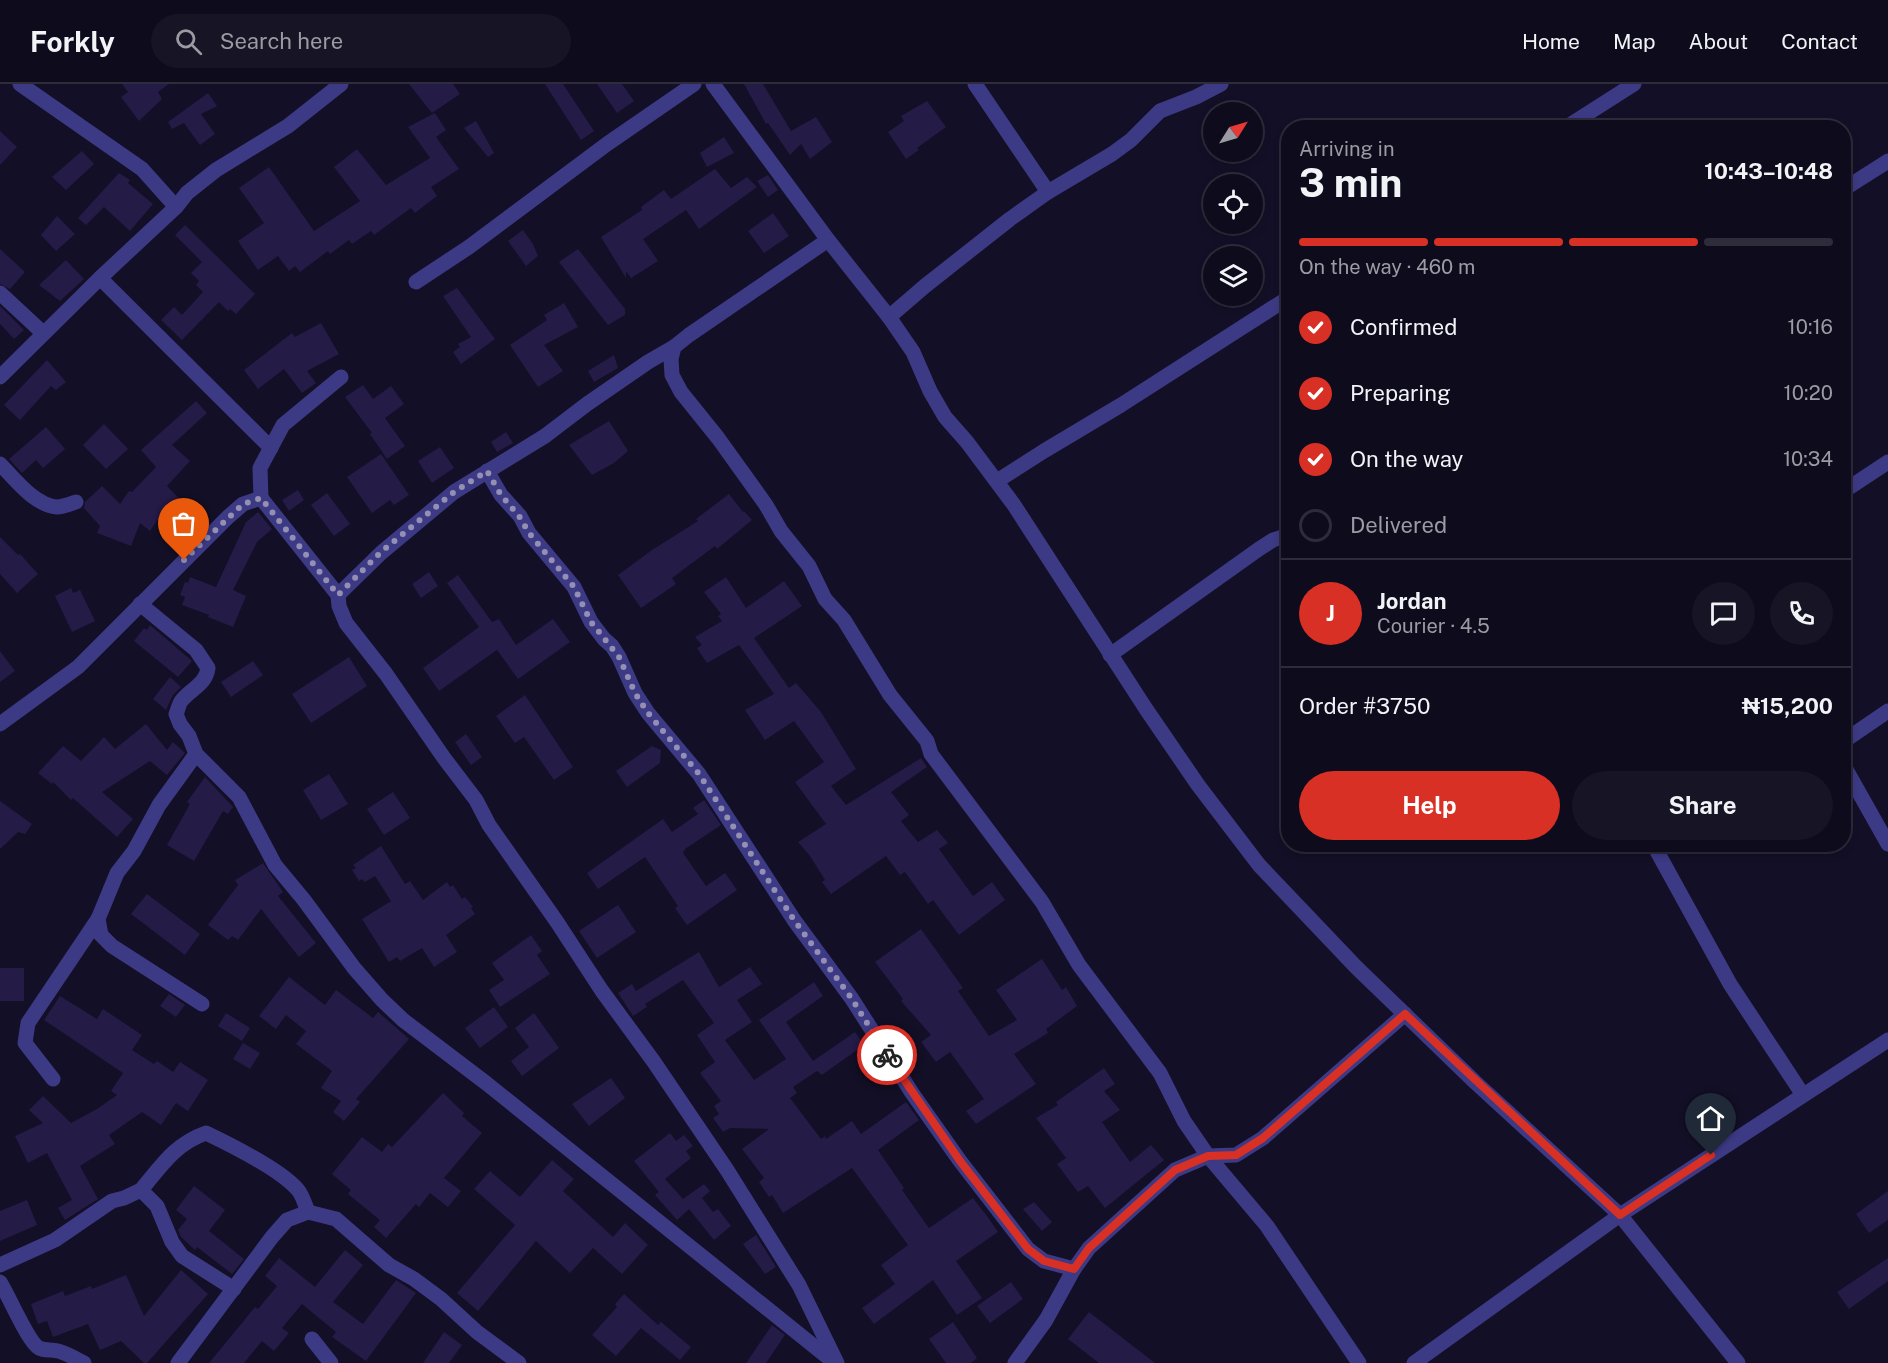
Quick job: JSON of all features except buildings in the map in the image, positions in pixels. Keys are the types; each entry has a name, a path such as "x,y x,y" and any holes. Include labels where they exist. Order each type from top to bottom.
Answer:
{"street":[{"path":"20,84 141,169 176,207"},
{"path":"0,377 176,207 187,193 216,170 288,126 341,84"},
{"path":"416,282 694,84"},
{"path":"712,84 828,240 889,317 913,352 930,391 945,417 997,481 1198,785 1259,866 1356,967 1620,1215 1738,1363"},
{"path":"975,84 1048,192"},
{"path":"889,317 975,246 1048,192 1131,140 1160,111 1221,84"},
{"path":"1578,120 1634,84"},
{"path":"1851,185 1888,161"},
{"path":"338,595 381,552 454,492 545,436 604,392 674,347 828,240"},
{"path":"100,278 271,448"},
{"path":"0,294 43,333"},
{"path":"997,481 1281,302"},
{"path":"674,347 671,359 672,375 681,392 718,438 766,505 781,531 809,566 825,599 844,620 890,695 927,741 931,754 1042,902 1079,965 1160,1073 1184,1121 1208,1156 1267,1226 1359,1363"},
{"path":"341,377 283,425 260,468 261,498 338,595 339,606 346,623 386,674 476,800 489,825 727,1170 799,1285 836,1363"},
{"path":"1851,486 1888,462"},
{"path":"0,464 40,501 58,507 75,502"},
{"path":"487,471 501,495 519,516 529,533 574,587 591,622 619,657 635,693 648,713 699,774 794,920 852,999 912,1093 960,1161 1028,1249 1044,1261 1074,1269"},
{"path":"0,724 78,667 228,517 243,504 261,498"},
{"path":"1110,655 1259,549 1281,537"},
{"path":"140,604 196,650 208,668 207,674 196,688 182,700 176,714 196,754 239,797 275,865 354,968 382,1000 403,1020 486,1083 836,1363"},
{"path":"1851,736 1888,711"},
{"path":"53,1079 25,1043 28,1023 98,919 117,873 134,851 159,805 196,754"},
{"path":"1851,778 1888,844"},
{"path":"1657,852 1730,984 1803,1095"},
{"path":"98,919 101,934 112,946 202,1004"},
{"path":"1015,1363 1046,1320 1074,1269 1089,1248 1175,1170 1208,1156 1236,1155 1263,1138 1405,1014"},
{"path":"1414,1363 1620,1215 1888,1040"},
{"path":"0,1265 55,1240 112,1201 141,1190 178,1146 206,1133 286,1179 300,1192 308,1212"},
{"path":"141,1190 157,1206 172,1242 182,1256 234,1289"},
{"path":"178,1363 272,1237 287,1220 308,1212 336,1219 389,1265 414,1279 441,1299 477,1332 519,1363"},
{"path":"0,1282 11,1299 29,1338 36,1346 45,1350 57,1351 84,1363"},
{"path":"312,1339 330,1363"}],"way so far":[{"path":"184,560 243,504 261,498 338,595 381,552 454,492 487,471 501,495 519,516 529,533 574,587 591,622 619,657 624,672 648,713 699,774 794,920 852,999 887,1055"}],"route":[{"path":"887,1055 960,1161 1028,1249 1044,1261 1074,1269 1089,1248 1175,1170 1208,1156 1236,1155 1263,1138 1405,1014 1475,1082 1620,1215 1711,1155"}]}
